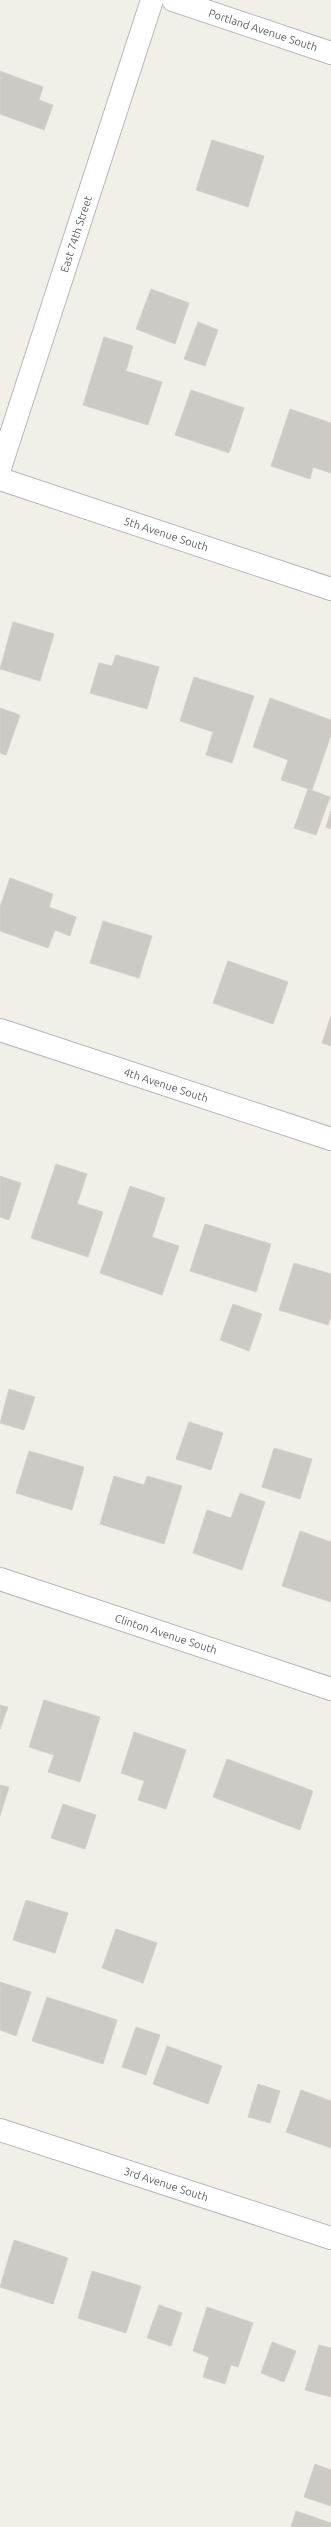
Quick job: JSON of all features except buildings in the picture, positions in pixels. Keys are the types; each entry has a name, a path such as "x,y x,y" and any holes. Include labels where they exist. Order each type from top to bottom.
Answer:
{"street":[{"name":"East 74th Street","path":"0,468 152,0"},
{"name":"Portland Avenue South","path":"173,0 331,53"},
{"name":"5th Avenue South","path":"0,479 331,589"},
{"name":"4th Avenue South","path":"0,1030 331,1139"},
{"name":"Clinton Avenue South","path":"0,1579 331,1689"},
{"name":"3rd Avenue South","path":"0,2130 331,2238"}]}
